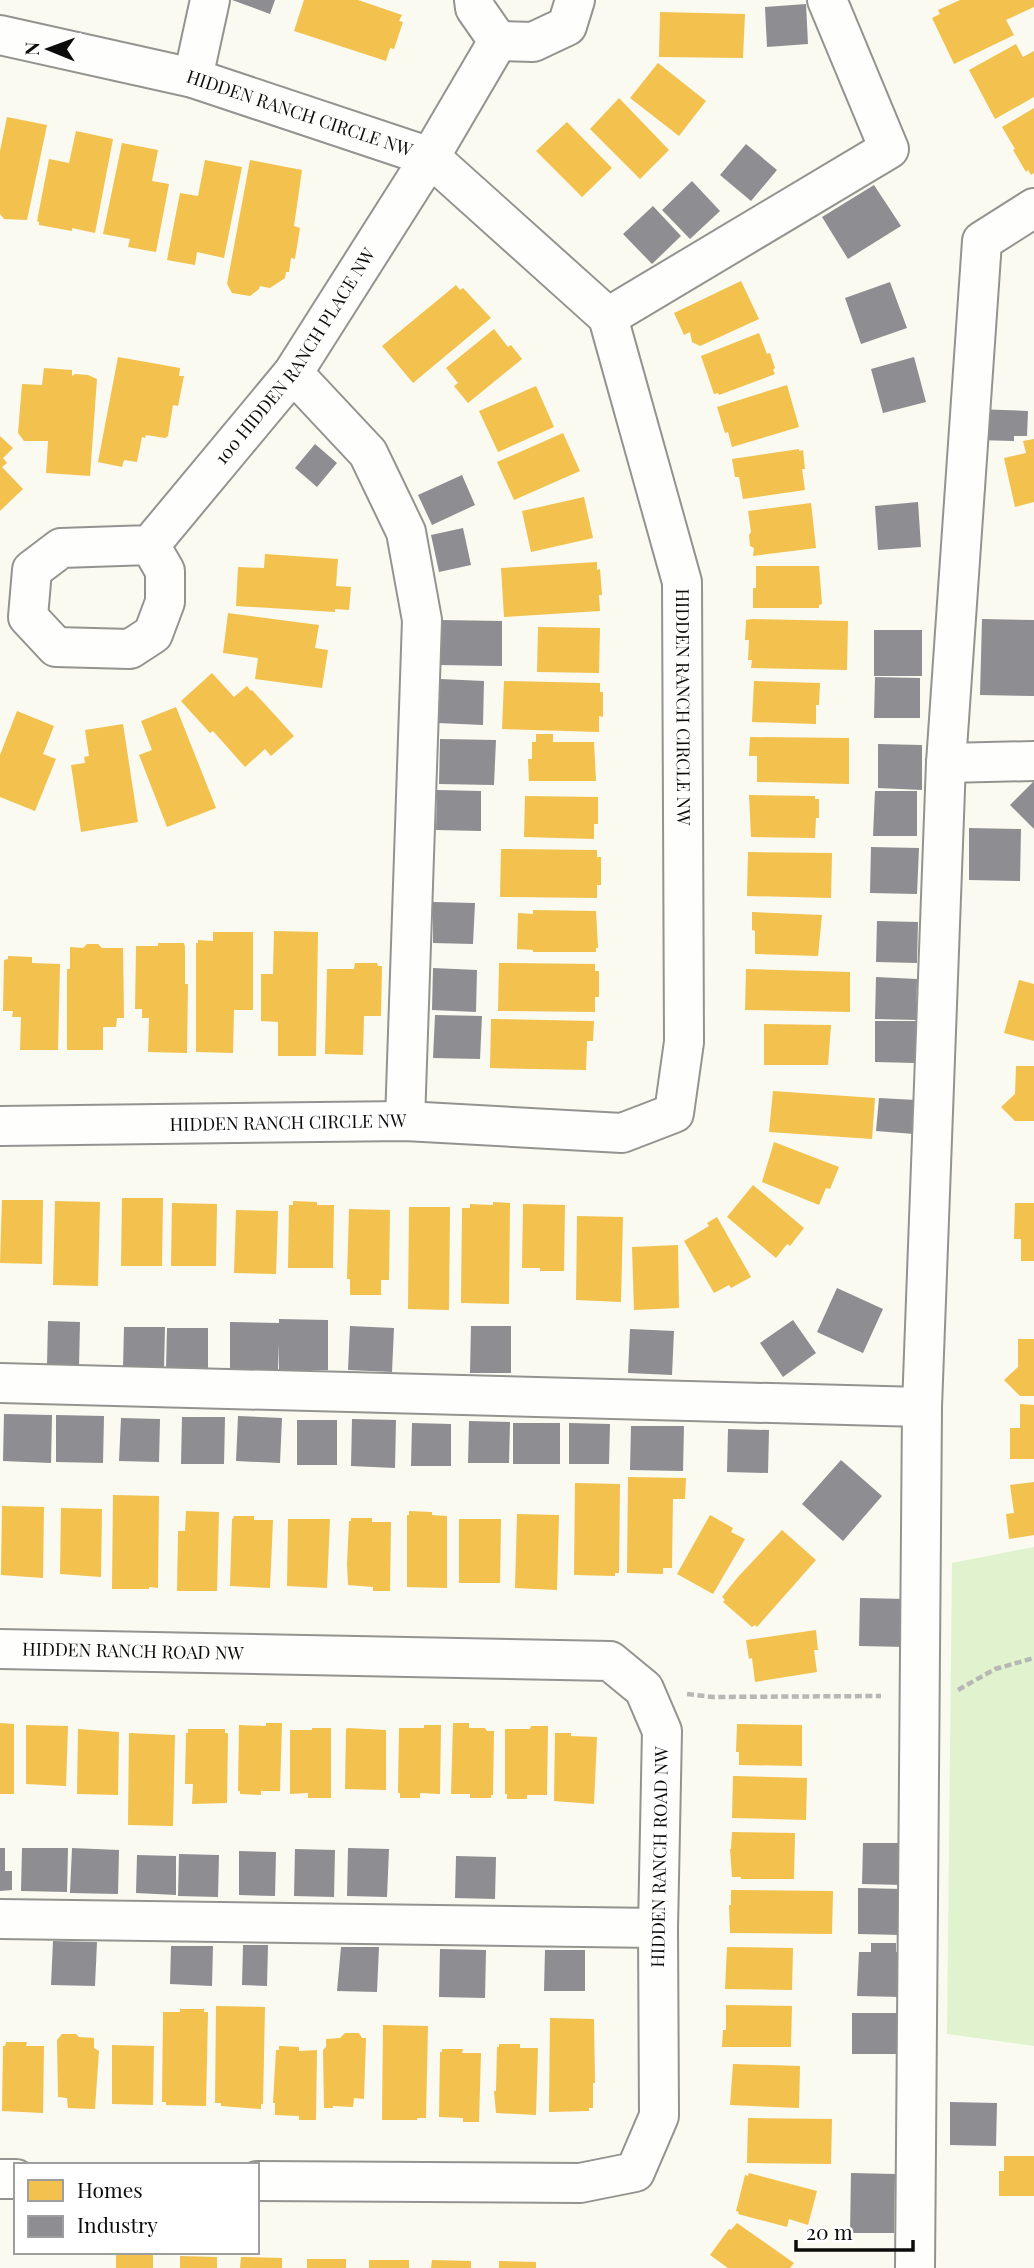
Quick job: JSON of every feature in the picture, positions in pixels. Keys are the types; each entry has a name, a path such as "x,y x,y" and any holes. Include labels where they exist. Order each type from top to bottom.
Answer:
{"street":[{"path":"193,78 210,0"},
{"path":"474,0 475,8 498,41 533,43 567,26 575,0"},
{"path":"608,317 889,149 827,0"},
{"name":"HIDDEN RANCH CIRCLE NW","path":"0,35 193,78 429,157 608,317 682,582 684,1042 674,1113 622,1133 405,1121 0,1126"},
{"name":"100 HIDDEN RANCH PLACE NW","path":"150,545 293,373 429,157 498,41"},
{"path":"915,2268 922,1407 946,763 982,240 1034,208"},
{"path":"293,373 368,453 406,532 422,620 405,1121"},
{"path":"946,763 1034,761"},
{"path":"0,1383 922,1407"},
{"name":"HIDDEN RANCH ROAD NW","path":"0,1649 610,1661 644,1689 662,1731 658,1928 659,2116 635,2172 580,2183 259,2181"},
{"path":"0,1919 658,1928"}],"path":[{"path":"644,1689 713,1697 950,1694 995,1669 1034,1658"}],"green space":[{"path":"1034,1547 1034,2046 947,2034 952,1563"}],"building: Homes":[{"path":"304,0 358,0 402,15 399,21 403,22 394,49 390,48 386,61 294,31"},
{"path":"960,0 1034,0 1034,7 1006,20 1014,35 954,64 932,18 940,14 938,10"},
{"path":"660,12 745,14 743,58 659,57"},
{"path":"1016,44 1023,57 1034,51 1034,97 995,119 969,70"},
{"path":"658,63 706,101 679,136 630,98"},
{"path":"619,98 669,150 640,179 590,129"},
{"path":"1034,108 1034,173 1031,175 1028,170 1026,172 1002,127"},
{"path":"7,117 47,125 27,220 4,219 0,214 0,151"},
{"path":"567,122 612,168 582,197 536,151"},
{"path":"76,131 113,139 95,233 39,225 37,221 49,159 69,163"},
{"path":"122,143 158,150 152,181 169,184 156,252 128,247 130,239 103,234"},
{"path":"205,160 242,167 224,258 197,252 195,265 167,260 180,193 198,196"},
{"path":"250,160 302,170 294,226 300,228 295,259 291,258 289,272 286,272 285,278 270,288 260,286 250,296 232,293 227,284"},
{"path":"741,281 759,319 700,346 692,342 690,332 684,335 674,313"},
{"path":"456,285 460,290 463,288 491,318 413,383 382,346"},
{"path":"494,329 522,359 468,403 454,386 458,383 446,368"},
{"path":"759,333 767,354 770,353 775,374 719,395 714,394 701,356"},
{"path":"118,357 180,368 179,376 184,376 178,406 173,405 168,436 142,437 137,462 124,460 122,467 98,462"},
{"path":"44,368 72,370 72,376 88,375 97,379 90,476 46,473 48,441 24,441 18,433 22,384 42,385"},
{"path":"787,385 799,427 732,447 717,407"},
{"path":"536,386 554,427 498,452 479,411"},
{"path":"563,433 580,471 514,500 497,462"},
{"path":"0,436 13,448 3,458 7,463 2,467 23,489 0,511"},
{"path":"1034,439 1034,502 1015,507 1004,458 1026,453 1023,441"},
{"path":"803,450 805,490 743,499 732,459"},
{"path":"584,497 593,538 531,552 522,511"},
{"path":"811,503 816,548 753,556 748,511"},
{"path":"265,554 338,559 336,586 351,587 349,610 335,609 335,612 236,606 238,567 264,568"},
{"path":"597,562 602,595 599,595 600,611 504,617 501,568"},
{"path":"756,566 819,566 822,604 819,608 753,608"},
{"path":"228,613 319,625 315,648 328,650 322,688 255,679 258,658 223,653"},
{"path":"746,620 848,621 847,670 751,668 752,660 748,660 749,640 745,640"},
{"path":"538,627 600,628 599,673 537,672"},
{"path":"212,673 234,697 247,686 294,736 271,756 265,749 245,767 181,701"},
{"path":"504,681 600,683 600,692 603,692 603,717 599,716 599,732 502,729"},
{"path":"754,681 820,683 816,724 752,722"},
{"path":"176,707 216,808 167,827 139,755 152,750 141,721"},
{"path":"17,711 54,726 43,754 56,759 35,811 0,797 0,755"},
{"path":"123,724 138,822 81,832 71,765 85,763 84,757 89,756 85,730"},
{"path":"536,734 553,734 553,742 594,742 596,781 529,781 528,759 532,759 532,742 536,742"},
{"path":"750,737 849,738 849,784 757,782 757,756 749,756"},
{"path":"749,795 815,796 815,799 819,799 819,818 816,818 815,838 751,837"},
{"path":"525,796 598,797 598,824 594,824 594,839 524,837"},
{"path":"501,849 597,850 597,857 601,857 601,885 597,885 597,898 500,897"},
{"path":"748,852 832,853 831,898 747,896"},
{"path":"533,910 596,911 596,952 533,952 517,949 518,913 533,914"},
{"path":"752,912 822,915 818,956 755,954"},
{"path":"274,931 318,932 316,1056 278,1056 278,1022 261,1021 261,974 273,974"},
{"path":"213,932 253,932 253,1010 234,1010 233,1053 196,1052 196,943 198,940 213,941"},
{"path":"158,943 184,943 185,984 188,984 187,1053 148,1052 149,1018 142,1018 142,1009 135,1009 136,946 158,946"},
{"path":"87,944 98,944 102,948 123,948 124,1018 117,1018 116,1027 103,1027 103,1050 67,1050 67,969 70,969 70,947 83,948"},
{"path":"8,956 32,957 32,963 60,964 58,1050 20,1050 21,1017 12,1017 13,1011 3,1011 4,960 8,959"},
{"path":"355,963 377,963 382,966 381,1016 364,1016 363,1055 325,1054 327,969 354,969"},
{"path":"499,963 595,964 595,971 599,971 599,997 595,997 595,1012 498,1011"},
{"path":"746,969 850,972 850,1012 745,1010"},
{"path":"1019,980 1034,984 1034,1041 1004,1033"},
{"path":"491,1019 594,1021 593,1041 587,1041 586,1070 490,1068"},
{"path":"764,1024 831,1025 828,1065 764,1065"},
{"path":"1016,1066 1034,1066 1034,1121 1015,1121 1001,1107 1015,1094"},
{"path":"773,1091 875,1098 872,1139 769,1132"},
{"path":"774,1142 839,1167 830,1189 826,1188 819,1205 762,1182"},
{"path":"753,1185 804,1228 776,1258 727,1217"},
{"path":"122,1198 163,1198 162,1266 121,1266"},
{"path":"2,1200 43,1200 42,1264 0,1263"},
{"path":"55,1201 100,1202 98,1286 53,1285"},
{"path":"293,1201 334,1205 333,1268 288,1268 289,1205 293,1205"},
{"path":"493,1202 510,1203 509,1304 461,1303 462,1208 470,1208 470,1204 493,1205"},
{"path":"172,1203 217,1204 216,1266 171,1266"},
{"path":"1015,1203 1034,1203 1034,1261 1021,1261 1021,1239 1014,1239"},
{"path":"523,1204 565,1205 564,1271 522,1268"},
{"path":"409,1207 450,1207 449,1310 408,1309"},
{"path":"349,1209 390,1210 389,1280 381,1280 381,1295 350,1295 350,1279 347,1279"},
{"path":"236,1210 278,1211 276,1274 234,1273"},
{"path":"577,1216 623,1217 621,1302 576,1300"},
{"path":"717,1217 751,1277 731,1288 729,1285 714,1293 684,1241 709,1226 707,1223"},
{"path":"678,1245 679,1308 634,1310 632,1247"},
{"path":"1018,1339 1034,1339 1034,1396 1020,1396 1004,1380 1018,1367"},
{"path":"1020,1404 1034,1405 1034,1459 1010,1459 1010,1428 1020,1428"},
{"path":"628,1477 686,1478 685,1499 673,1499 672,1568 663,1568 663,1574 627,1573"},
{"path":"1034,1482 1034,1535 1009,1539 1006,1514 1014,1513 1010,1485"},
{"path":"575,1483 620,1484 619,1573 615,1573 615,1576 574,1575"},
{"path":"113,1495 159,1496 158,1588 112,1589"},
{"path":"2,1506 44,1507 43,1578 1,1575"},
{"path":"61,1508 102,1509 101,1577 60,1574"},
{"path":"186,1511 219,1512 217,1591 177,1591 178,1531 185,1531"},
{"path":"409,1511 447,1516 447,1588 407,1587"},
{"path":"517,1514 559,1515 557,1590 515,1588"},
{"path":"710,1515 733,1528 731,1532 745,1539 713,1594 677,1574"},
{"path":"234,1516 273,1520 270,1588 230,1586"},
{"path":"351,1518 391,1522 390,1591 373,1591 373,1587 348,1585"},
{"path":"288,1519 330,1519 327,1588 287,1586"},
{"path":"459,1519 501,1519 500,1583 459,1583"},
{"path":"782,1530 816,1560 757,1627 752,1627 723,1602 725,1600 722,1597"},
{"path":"816,1630 818,1650 814,1650 817,1672 755,1682 746,1640"},
{"path":"0,1723 14,1724 14,1794 0,1794"},
{"path":"266,1723 282,1723 280,1791 261,1791 261,1795 240,1794 239,1725 266,1726"},
{"path":"453,1723 469,1723 469,1728 494,1731 491,1798 451,1794"},
{"path":"737,1724 802,1725 802,1766 739,1765 739,1752 736,1752"},
{"path":"26,1725 68,1726 66,1786 26,1784"},
{"path":"424,1725 441,1725 440,1794 420,1793 420,1798 400,1798 399,1728 424,1728"},
{"path":"531,1726 548,1726 547,1795 507,1799 505,1729 530,1729"},
{"path":"331,1728 331,1798 308,1798 308,1793 290,1794 290,1730"},
{"path":"348,1728 386,1730 386,1790 345,1789"},
{"path":"78,1729 119,1732 118,1795 77,1794"},
{"path":"188,1729 225,1729 225,1733 228,1733 227,1803 192,1804 193,1784 185,1784"},
{"path":"129,1733 175,1735 173,1826 128,1825"},
{"path":"555,1733 597,1737 594,1804 554,1801"},
{"path":"733,1776 807,1778 806,1820 732,1818"},
{"path":"732,1832 795,1833 794,1879 732,1877"},
{"path":"731,1890 833,1891 832,1934 730,1933"},
{"path":"727,1947 793,1948 792,1990 725,1989"},
{"path":"726,2005 792,2006 791,2047 722,2047 723,2030 726,2030"},
{"path":"216,2006 265,2007 261,2109 221,2106 221,2103 215,2103"},
{"path":"180,2009 204,2009 204,2012 208,2012 206,2106 166,2105 166,2102 162,2102 163,2012 180,2012"},
{"path":"550,2018 594,2019 595,2083 593,2108 589,2108 589,2111 549,2112"},
{"path":"383,2025 428,2026 426,2118 382,2120"},
{"path":"345,2033 359,2033 362,2038 366,2038 364,2099 354,2098 353,2107 324,2108 323,2050 326,2047 326,2039 340,2038"},
{"path":"62,2034 94,2038 94,2048 99,2051 95,2109 68,2108 67,2098 58,2097 57,2040"},
{"path":"6,2042 27,2042 26,2046 44,2046 43,2113 2,2111 3,2046"},
{"path":"499,2044 520,2044 520,2048 538,2048 536,2115 496,2113 494,2091"},
{"path":"112,2045 154,2046 153,2105 112,2104"},
{"path":"279,2046 299,2047 299,2051 317,2050 316,2120 275,2115 273,2103 276,2050 279,2050"},
{"path":"442,2049 463,2049 462,2053 481,2053 479,2122 439,2117"},
{"path":"733,2064 800,2066 799,2108 730,2105"},
{"path":"748,2118 832,2119 831,2164 747,2163"},
{"path":"1004,2156 1034,2156 1034,2196 999,2196 999,2171 1004,2171"},
{"path":"749,2173 817,2191 808,2225 789,2219 787,2227 738,2214 736,2211 745,2175 748,2176"},
{"path":"737,2223 794,2263 790,2268 728,2268 710,2255 729,2229"},
{"path":"116,2254 153,2254 153,2268 116,2268"},
{"path":"180,2256 217,2257 217,2268 180,2268"},
{"path":"241,2257 282,2258 282,2268 240,2268"},
{"path":"307,2259 346,2259 346,2268 307,2268"},
{"path":"369,2260 409,2260 409,2268 369,2268"},
{"path":"432,2260 471,2261 471,2268 431,2268"},
{"path":"499,2261 536,2262 536,2268 499,2268"}],"building: Industry":[{"path":"232,0 275,0 270,14"},
{"path":"806,4 808,44 767,47 765,7"},
{"path":"746,144 777,170 751,201 720,175"},
{"path":"692,181 720,211 690,239 662,210"},
{"path":"874,185 901,226 848,259 822,217"},
{"path":"653,206 681,236 652,264 623,234"},
{"path":"890,282 907,328 861,344 845,298"},
{"path":"914,357 926,402 883,413 871,369"},
{"path":"975,409 1028,411 1027,436 1014,436 1014,441 974,440"},
{"path":"315,444 337,463 317,487 295,468"},
{"path":"462,475 475,505 432,525 418,495"},
{"path":"918,502 921,547 878,550 875,506"},
{"path":"463,528 471,565 439,572 431,535"},
{"path":"982,619 1034,620 1034,696 980,695"},
{"path":"440,620 502,621 502,666 439,665"},
{"path":"874,630 922,630 922,676 874,676"},
{"path":"875,677 920,678 920,718 874,718"},
{"path":"440,679 484,681 483,725 438,723"},
{"path":"440,739 496,740 494,785 439,784"},
{"path":"878,744 922,745 922,790 878,788"},
{"path":"1034,781 1034,829 1010,805"},
{"path":"437,790 481,791 481,831 436,830"},
{"path":"875,791 917,791 917,836 873,836"},
{"path":"969,828 1021,829 1020,881 969,880"},
{"path":"871,847 919,848 917,894 870,893"},
{"path":"433,902 475,903 473,944 433,943"},
{"path":"877,921 918,922 917,963 876,962"},
{"path":"433,968 477,970 476,1012 432,1010"},
{"path":"876,977 917,979 916,1020 875,1019"},
{"path":"435,1015 482,1016 480,1059 433,1058"},
{"path":"875,1021 916,1021 915,1063 875,1062"},
{"path":"879,1098 916,1100 914,1134 876,1131"},
{"path":"837,1288 883,1309 863,1353 817,1332"},
{"path":"279,1319 328,1320 328,1370 279,1370 279,1343 278,1370 230,1369 230,1322 279,1323"},
{"path":"793,1320 816,1353 783,1377 760,1343"},
{"path":"48,1321 80,1322 79,1367 47,1366"},
{"path":"350,1326 394,1328 392,1372 348,1370"},
{"path":"471,1326 511,1326 511,1373 470,1373"},
{"path":"124,1327 165,1327 164,1369 123,1368"},
{"path":"167,1328 208,1328 208,1369 166,1369"},
{"path":"630,1329 674,1331 672,1375 628,1373"},
{"path":"4,1414 52,1415 51,1463 3,1461"},
{"path":"56,1415 104,1416 103,1463 56,1462"},
{"path":"238,1416 282,1418 280,1463 236,1461"},
{"path":"182,1417 225,1417 224,1464 181,1464"},
{"path":"121,1418 160,1419 159,1462 119,1461"},
{"path":"352,1419 396,1420 395,1468 351,1466"},
{"path":"297,1420 337,1420 337,1465 297,1465"},
{"path":"469,1421 510,1422 509,1463 468,1463"},
{"path":"412,1423 451,1424 451,1466 411,1466"},
{"path":"513,1423 560,1423 560,1464 513,1464"},
{"path":"569,1423 610,1424 609,1464 569,1464"},
{"path":"631,1426 684,1426 683,1471 630,1470"},
{"path":"728,1429 769,1430 768,1473 727,1472"},
{"path":"841,1460 882,1496 843,1541 802,1504"},
{"path":"860,1598 908,1599 907,1647 859,1646"},
{"path":"863,1843 903,1843 902,1885 862,1884"},
{"path":"0,1848 5,1848 5,1871 12,1871 12,1890 0,1891"},
{"path":"22,1848 68,1848 67,1892 21,1891"},
{"path":"72,1848 119,1850 118,1894 70,1893"},
{"path":"348,1848 389,1849 387,1897 347,1896"},
{"path":"295,1849 335,1850 334,1897 294,1896"},
{"path":"239,1851 276,1852 275,1896 239,1895"},
{"path":"179,1854 219,1855 218,1897 178,1896"},
{"path":"137,1855 176,1856 176,1895 136,1893"},
{"path":"456,1856 496,1857 495,1899 455,1898"},
{"path":"858,1888 902,1889 901,1935 858,1934"},
{"path":"53,1941 97,1942 95,1986 51,1985"},
{"path":"871,1943 896,1943 896,1952 902,1952 901,1997 857,1996 859,1952 871,1952"},
{"path":"243,1945 268,1945 267,1986 242,1985"},
{"path":"171,1946 213,1946 212,1986 170,1984"},
{"path":"341,1947 379,1947 377,1992 337,1991"},
{"path":"440,1949 486,1950 485,1998 439,1997"},
{"path":"545,1950 585,1950 585,1991 544,1991"},
{"path":"852,2013 900,2013 899,2054 852,2054"},
{"path":"950,2102 997,2103 996,2146 950,2145"},
{"path":"851,2173 895,2174 894,2233 850,2233"}]}
